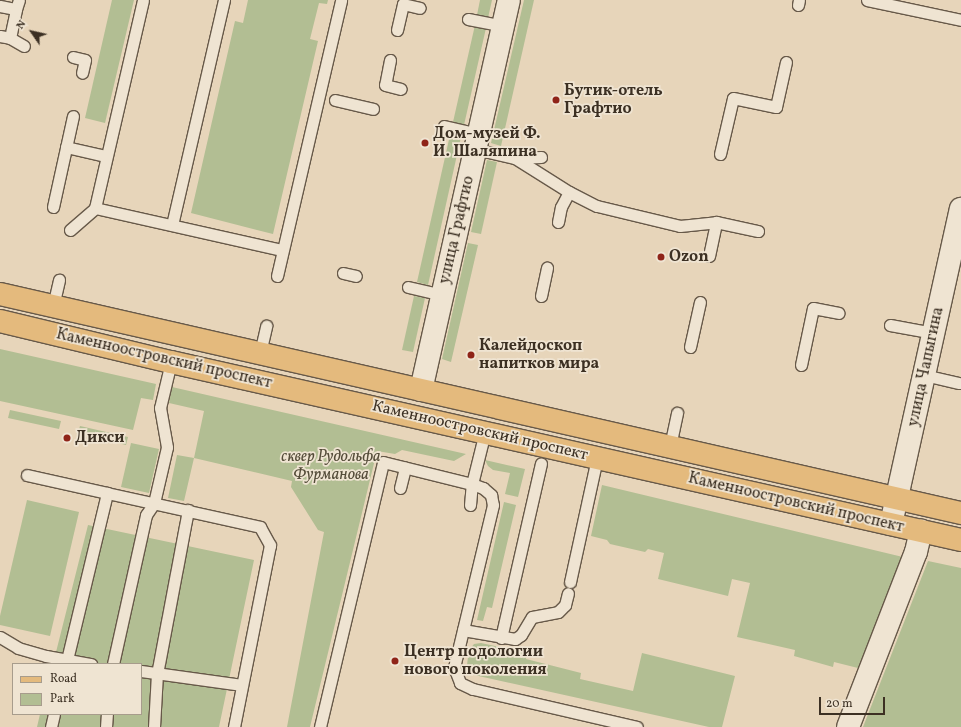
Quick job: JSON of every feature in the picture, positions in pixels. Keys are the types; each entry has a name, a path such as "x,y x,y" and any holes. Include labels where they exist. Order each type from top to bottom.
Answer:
{"main road":[{"name":"Каменноостровский проспект","path":"0,294 961,513"},
{"name":"Каменноостровский проспект","path":"0,321 171,362 961,540"}],"street":[{"name":"улица Графтио","path":"421,390 509,0"},
{"name":"улица Чапыгина","path":"891,524 961,209"},
{"path":"848,727 916,552 921,531"}],"lane":[{"path":"70,230 95,208 143,0"},
{"path":"172,225 224,0"},
{"path":"277,276 341,0"},
{"path":"867,0 961,20"},
{"path":"397,30 403,4 420,8"},
{"path":"0,6 18,5 5,37 24,46"},
{"path":"468,19 503,26"},
{"path":"73,57 85,60 82,73"},
{"path":"390,60 385,85 401,89"},
{"path":"720,154 733,98 776,107 786,62"},
{"path":"335,100 373,109"},
{"path":"53,207 73,116"},
{"path":"444,126 515,158 569,192 597,206 680,226 716,222 758,231"},
{"path":"66,148 106,156"},
{"path":"515,158 541,157"},
{"path":"558,222 561,207 569,192"},
{"path":"95,208 282,250"},
{"path":"709,256 716,222"},
{"path":"541,296 547,268"},
{"path":"343,273 356,276"},
{"path":"53,306 59,280"},
{"path":"408,287 442,295"},
{"path":"690,347 700,302"},
{"path":"801,365 813,308 839,313"},
{"path":"890,324 934,333"},
{"path":"260,353 266,326"},
{"path":"113,663 146,515 154,503 167,447 160,408 171,362"},
{"path":"924,375 959,383"},
{"path":"670,446 677,413"},
{"path":"470,505 472,484 485,432"},
{"path":"570,582 597,458"},
{"path":"320,727 383,462 472,484 483,488 491,495 493,505 454,667 460,683 474,689 637,727"},
{"path":"501,638 541,464"},
{"path":"400,488 405,468"},
{"path":"27,475 260,527 270,545 234,727"},
{"path":"67,662 107,493"},
{"path":"154,727 157,674 188,510"},
{"path":"463,630 501,638 515,639 521,635 532,617 558,612 565,605 568,593"},
{"path":"0,637 18,648 67,662 80,663"},
{"path":"142,672 242,685"},
{"path":"51,727 54,715"},
{"path":"106,727 107,715"}],"green space":[{"path":"112,0 134,0 105,123 85,118"},
{"path":"248,0 328,0 327,4 319,3 310,39 318,41 273,234 191,213 235,21 243,23"},
{"path":"480,0 492,0 488,18 477,15"},
{"path":"524,0 534,0 501,146 491,143"},
{"path":"475,25 486,28 464,125 453,122"},
{"path":"450,135 461,137 428,285 417,282"},
{"path":"487,160 497,162 481,234 471,232"},
{"path":"468,243 478,245 451,362 442,359"},
{"path":"414,296 425,298 413,352 402,350"},
{"path":"0,349 156,384 153,400 141,398 133,430 0,401"},
{"name":"сквер Рудольфа Фурманова","path":"172,387 466,454 454,461 402,450 395,454 377,451 310,727 287,727 324,532 318,530 291,487 292,481 194,458 204,411 169,403"},
{"path":"10,410 61,421 59,429 8,418"},
{"path":"80,426 128,437 126,445 78,433"},
{"path":"131,443 159,449 149,493 121,487"},
{"path":"177,455 194,458 184,501 168,498"},
{"path":"485,460 525,469 518,497 505,494 510,473 493,470 488,466"},
{"path":"602,485 907,558 862,669 834,662 833,667 794,656 795,650 737,637 750,583 732,579 728,596 658,579 664,553 648,549 645,552 610,544 607,540 591,536"},
{"path":"27,500 79,512 50,636 0,625 0,616"},
{"path":"504,502 516,505 492,608 487,607 483,621 477,620"},
{"path":"88,525 254,560 219,727 37,727 40,715 142,715 142,663 53,663"},
{"path":"928,561 961,568 961,727 863,727"},
{"path":"481,643 527,653 526,659 581,673 580,679 633,691 642,653 735,676 722,727 709,727 474,675 469,671 467,665 468,657 470,649 474,644"}],"place":[{"name":"Бутик-отель Графтио","path":"556,100"},
{"name":"Дом-музей Ф. И. Шаляпина","path":"425,143"},
{"name":"Ozon","path":"661,257"},
{"name":"Калейдоскоп напитков мира","path":"471,355"},
{"name":"Дикси","path":"67,438"},
{"name":"Центр подологии нового поколения","path":"395,661"}]}
